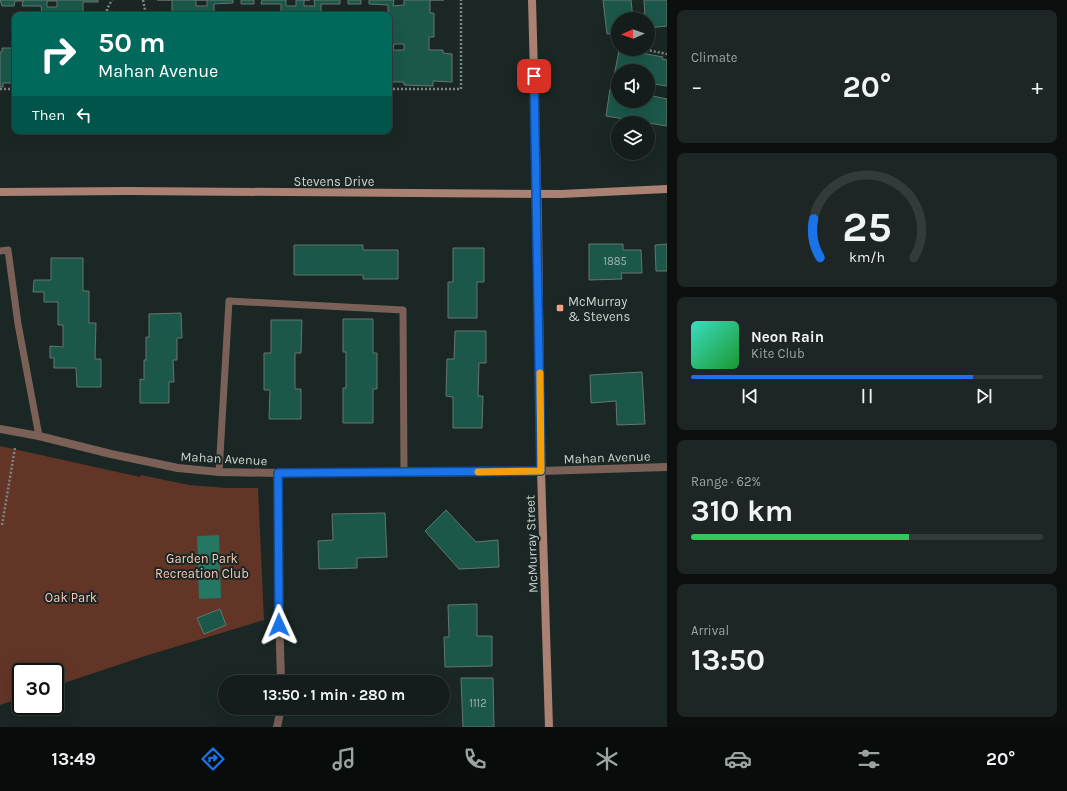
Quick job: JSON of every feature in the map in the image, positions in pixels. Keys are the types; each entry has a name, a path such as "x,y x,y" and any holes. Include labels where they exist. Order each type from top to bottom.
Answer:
{"street":[{"name":"McMurray Street","path":"532,0 537,194 541,471 548,727"},
{"name":"Stevens Drive","path":"0,192 129,191 561,194 667,189"},
{"name":"Mahan Avenue","path":"0,429 39,436 111,454 178,468 219,472 404,473 667,468"},
{"path":"278,473 278,611 281,675"},
{"path":"277,727 280,715"}],"lane":[{"path":"0,251 8,250 18,324 39,436"},
{"path":"219,472 229,301 403,310 404,473"}],"path":[{"path":"107,12 112,0"},
{"path":"143,0 145,12"},
{"path":"392,89 461,89 461,0"},
{"path":"655,52 667,54"},
{"path":"0,89 12,89"},
{"path":"2,525 15,448"}],"green space":[{"name":"Oak Park","path":"0,446 140,477 141,475 189,485 227,488 258,488 264,620 145,656 64,683 64,663 12,663 12,701 0,705"}],"shaded area":[{"path":"219,535 221,598 199,599 197,536"}],"building":[{"path":"0,0 98,0 98,2 83,2 83,12 42,12 41,6 22,6 23,1 15,1 14,6 2,6","holes":["47,1 57,1 57,7 47,7"]},
{"path":"172,0 196,0 196,6 207,6 207,0 233,0 233,3 214,4 214,12 172,12"},
{"path":"241,0 254,0 254,4 241,4"},
{"path":"262,0 286,0 286,6 296,6 296,0 304,0 304,6 315,6 314,0 340,0 340,4 321,4 321,12 281,12 281,4 261,4"},
{"path":"348,0 361,0 361,4 348,4"},
{"path":"369,0 394,0 393,6 404,5 404,0 430,0 430,13 434,13 434,37 429,37 429,50 443,50 443,53 452,54 452,82 433,81 433,86 404,85 404,82 392,82 392,12 388,12 388,5 369,4","holes":["394,44 404,44 404,50 393,50"]},
{"path":"603,0 631,0 632,12 611,12 611,34 607,34"},
{"path":"644,0 667,0 667,26 655,27 655,12 645,12"},
{"path":"2,48 12,48 12,83 3,83 3,87 0,87 0,52 2,52"},
{"path":"618,56 655,56 663,57 662,59 667,60 667,86 655,84 655,64 616,64"},
{"path":"610,89 611,108 655,108 655,96 667,99 667,126 655,124 655,116 606,116"},
{"path":"589,244 623,244 623,250 641,250 642,273 621,273 622,279 589,280"},
{"path":"667,244 667,271 656,271 655,245"},
{"path":"294,245 363,245 363,250 398,250 398,279 363,279 363,275 294,275"},
{"path":"453,248 484,248 484,282 477,282 477,318 448,318 448,282 453,282"},
{"path":"51,258 83,258 83,291 89,291 89,323 96,323 95,359 101,359 101,387 77,387 76,368 54,368 54,358 50,358 50,346 63,347 63,325 58,325 58,302 44,302 44,292 33,292 34,280 51,280"},
{"path":"181,313 182,338 177,338 177,360 173,360 174,382 169,382 169,403 140,403 140,379 144,380 146,337 149,337 149,314"},
{"path":"343,319 373,319 373,353 377,353 377,389 373,389 373,423 343,423 343,388 346,388 346,352 343,352"},
{"path":"271,320 302,320 301,353 295,353 295,389 301,389 301,419 269,419 270,390 264,390 264,353 271,353"},
{"path":"455,331 486,331 486,363 479,363 478,396 483,396 482,428 453,428 453,397 446,396 447,359 454,359"},
{"path":"642,372 645,424 617,425 616,401 591,403 590,375"},
{"path":"446,510 476,542 498,540 499,567 459,569 425,531"},
{"path":"385,513 387,557 357,558 357,568 319,569 318,541 333,540 332,514"},
{"path":"477,604 477,636 492,636 492,666 445,667 444,637 449,637 448,605"},
{"path":"220,609 226,625 204,634 197,618"},
{"path":"461,678 493,678 494,727 463,727"}],"slow traffic":[{"path":"478,472 541,471 540,373"}],"place":[{"name":"McMurray & Stevens","path":"560,308"}],"route":[{"path":"279,625 278,473 541,471 538,220 534,76"}],"park label":[{"name":"Garden Park Recreation Club","path":"202,566"}]}
